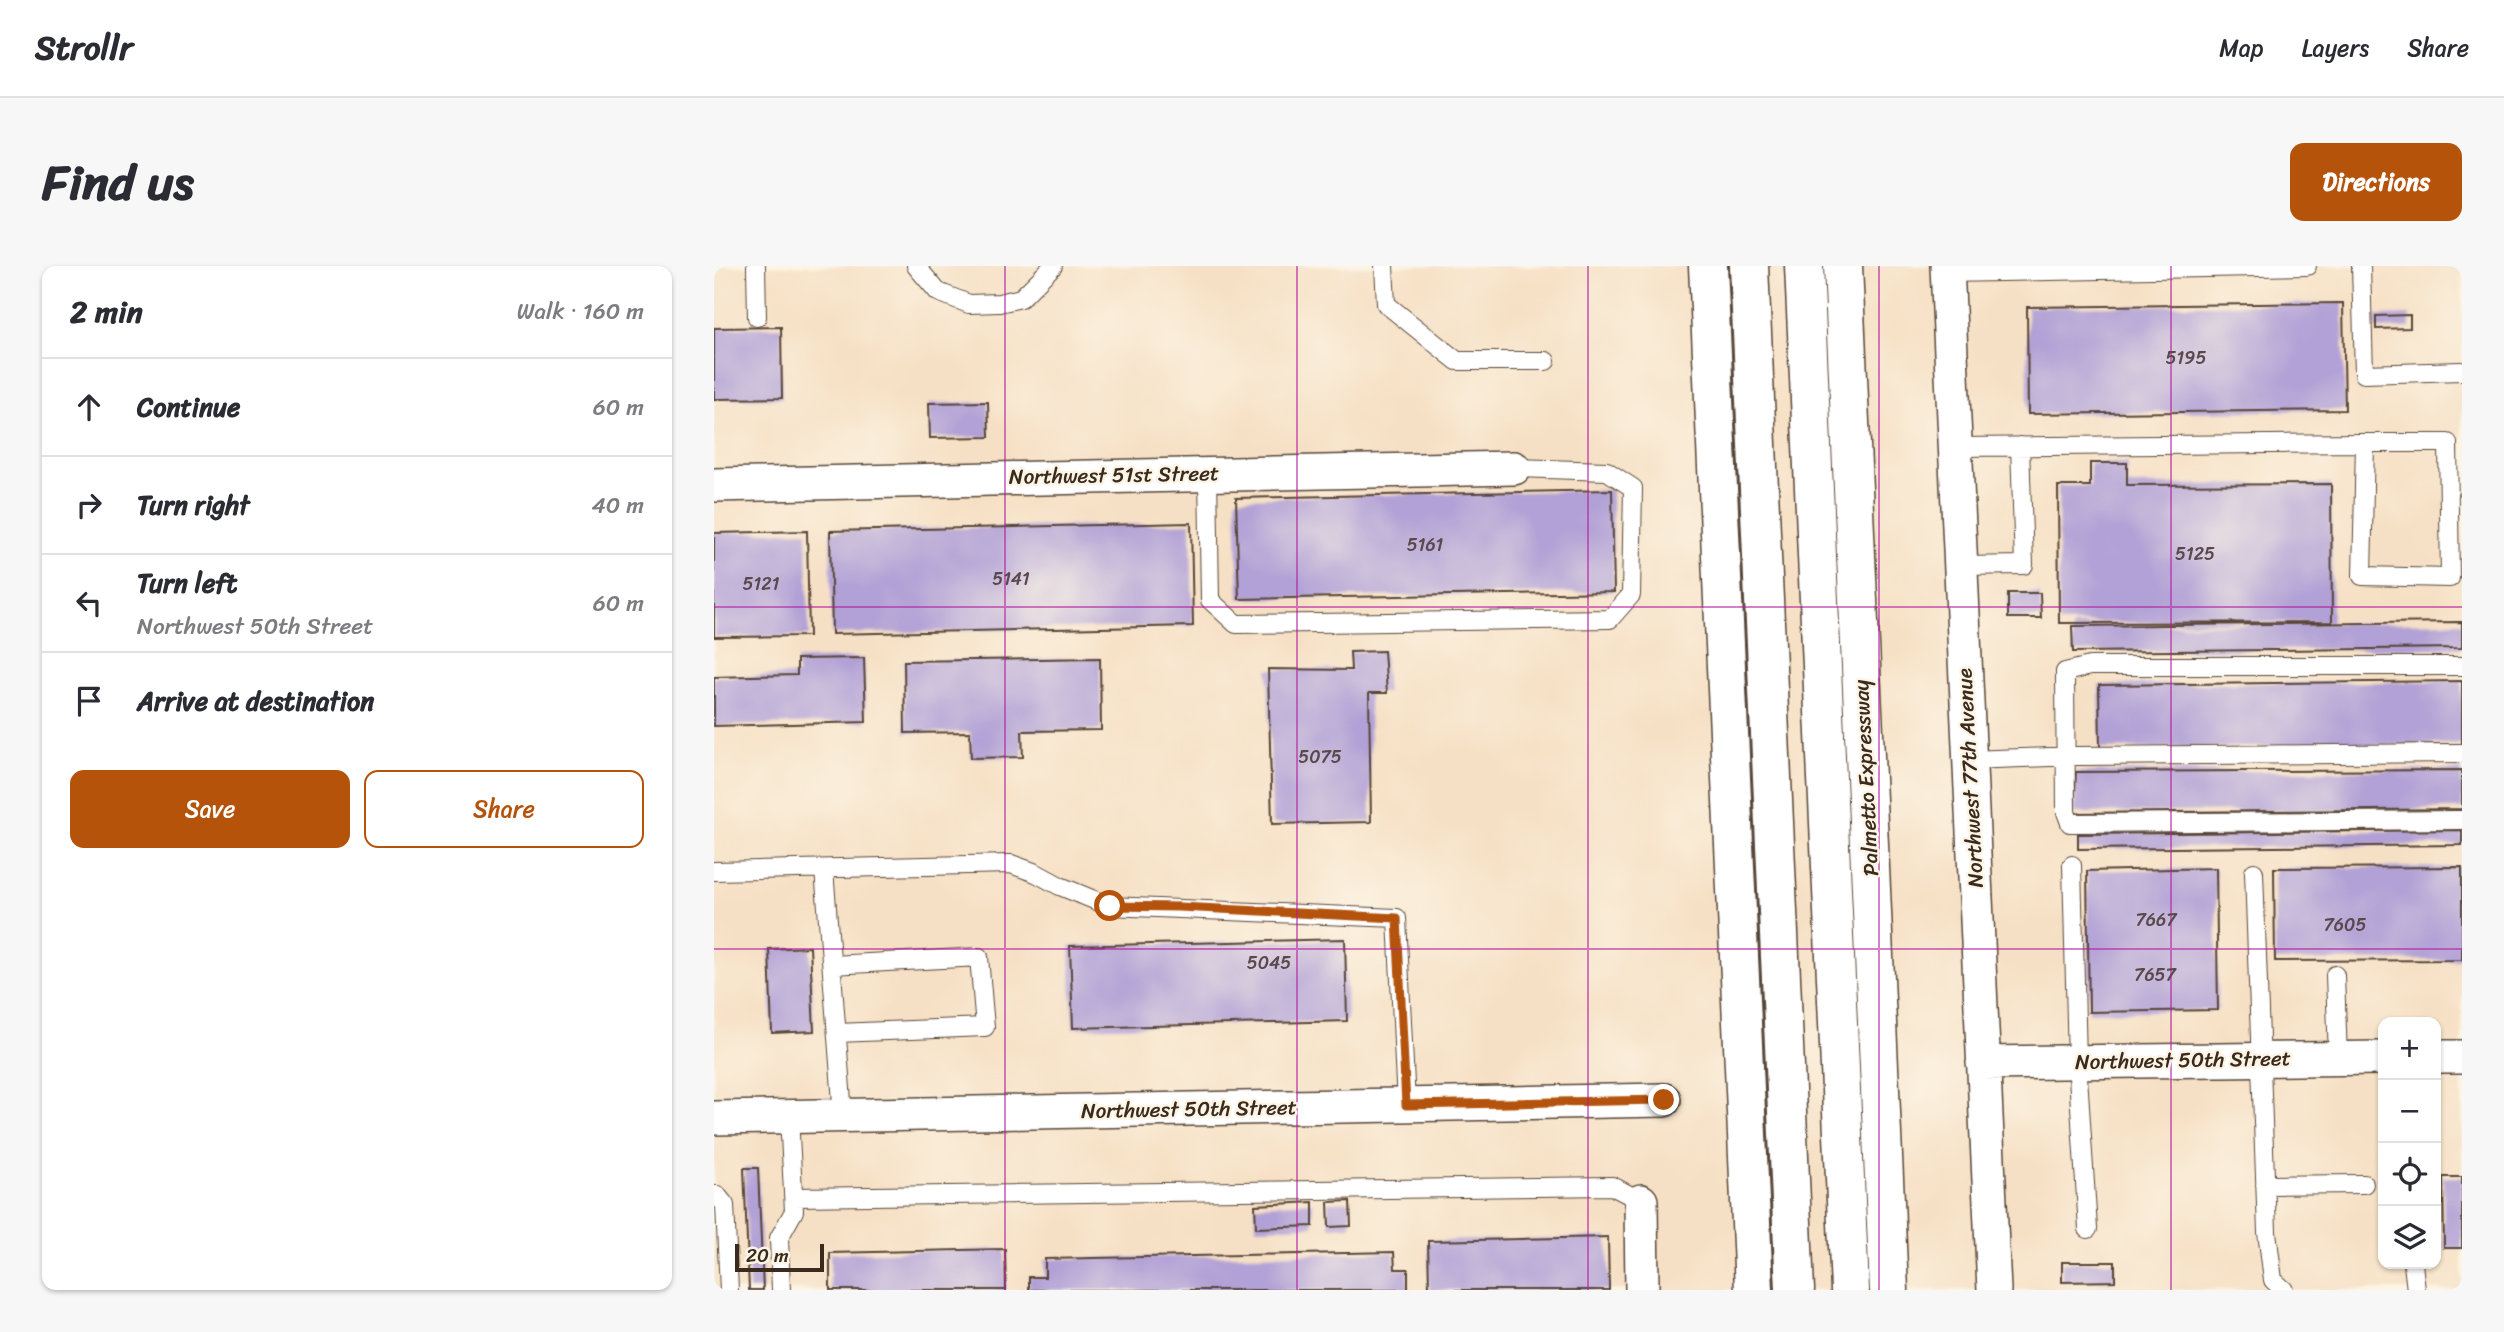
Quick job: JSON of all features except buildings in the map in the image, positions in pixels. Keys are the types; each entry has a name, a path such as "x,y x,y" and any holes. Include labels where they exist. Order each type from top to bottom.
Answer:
{"highway":[{"path":"1707,266 1754,1290"},
{"path":"1749,266 1795,1290"},
{"path":"1804,266 1850,1290"},
{"name":"Palmetto Expressway","path":"1843,266 1889,1290"}],"street":[{"name":"Northwest 77th Avenue","path":"1947,270 1994,1290"},
{"name":"Northwest 51st Street","path":"714,485 1209,472 1514,468"},
{"path":"2441,1057 2462,1056"},
{"name":"Northwest 50th Street","path":"1983,1062 2378,1058"},
{"name":"Northwest 50th Street","path":"714,1118 1664,1100"},
{"path":"1641,1201 1642,1290"}],"lane":[{"path":"757,266 757,317"},
{"path":"916,266 938,292 969,304 999,303 1021,298 1053,266"},
{"path":"1384,266 1386,304 1457,361 1546,361"},
{"path":"1947,270 2307,266"},
{"path":"2361,266 2364,373 2461,371"},
{"path":"1955,447 2365,443 2448,443 2449,578 2362,576 2365,443"},
{"path":"1961,566 2024,565 2020,446"},
{"path":"1209,472 1210,600 1236,624 1610,619 1631,596 1633,488 1607,471 1514,468"},
{"path":"2462,666 2104,666 2065,672 2066,812 2070,823 2462,820"},
{"path":"1969,760 2462,752"},
{"path":"714,871 1011,864 1110,906 1397,918 1406,1105"},
{"path":"2072,865 2077,1061 2088,1229"},
{"path":"824,869 843,1115"},
{"path":"2254,872 2267,1232 2273,1280 2284,1290"},
{"path":"832,965 979,957 985,1027 836,1033"},
{"path":"2335,975 2338,1058"},
{"path":"781,1290 779,1238 794,1211 789,1116"},
{"path":"2265,1185 2364,1184"},
{"path":"794,1197 1612,1186 1641,1201"},
{"path":"714,1195 725,1205 729,1290"},
{"path":"2414,1269 2416,1290"}],"route":[{"path":"1110,906 1397,918 1406,1105 1664,1100"}]}
